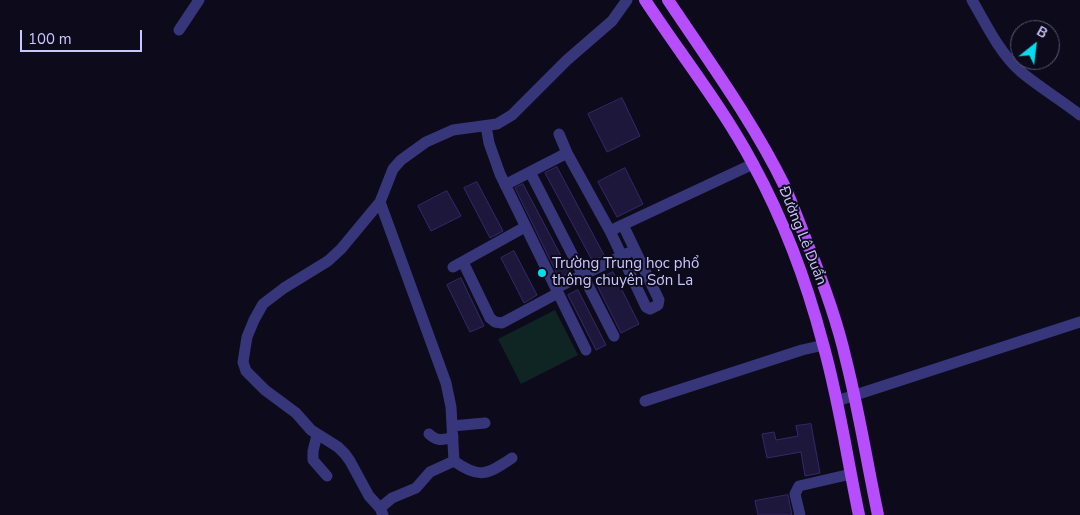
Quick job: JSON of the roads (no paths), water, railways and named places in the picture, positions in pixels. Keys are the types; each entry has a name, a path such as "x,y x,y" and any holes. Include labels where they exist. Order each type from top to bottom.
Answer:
{"main road":[{"name":"Đường Lê Duẩn","path":"644,0 718,105 753,164 766,189 804,280 824,345 859,515"},
{"name":"Đường Lê Duẩn","path":"668,0 743,113 785,186 836,324 854,396 878,515"}],"street":[{"path":"179,30 198,0"},
{"path":"454,461 430,472 416,488 392,498 381,511 369,496 345,454 338,447 317,435 296,413 265,390 246,371 243,362 247,337 254,320 264,304 284,288 328,261 341,250 380,202 392,169 426,142 464,127 497,124 512,115 561,66 612,21 627,0"},
{"path":"972,0 1010,60 1021,71 1080,115"},
{"path":"486,126 493,158 505,186 586,350"},
{"path":"558,134 610,231 646,307 650,310 658,305 660,301 623,225"},
{"path":"505,186 567,153"},
{"path":"610,231 753,164"},
{"path":"530,172 614,336"},
{"path":"380,202 441,368 450,407 454,461"},
{"path":"525,227 458,264 490,318 495,322 502,323 581,274 635,250"},
{"path":"635,284 648,278"},
{"path":"837,401 1080,322"},
{"path":"645,401 802,350 824,345"},
{"path":"429,434 434,439 440,441 453,432 485,423"},
{"path":"317,435 313,460 327,476"},
{"path":"454,461 475,473 482,473 500,466 512,458"},
{"path":"800,515 795,494 799,486 851,474"}],"place":[{"name":"Trường Trung học phổ thông chuyên Sơn La","path":"542,273"}]}
